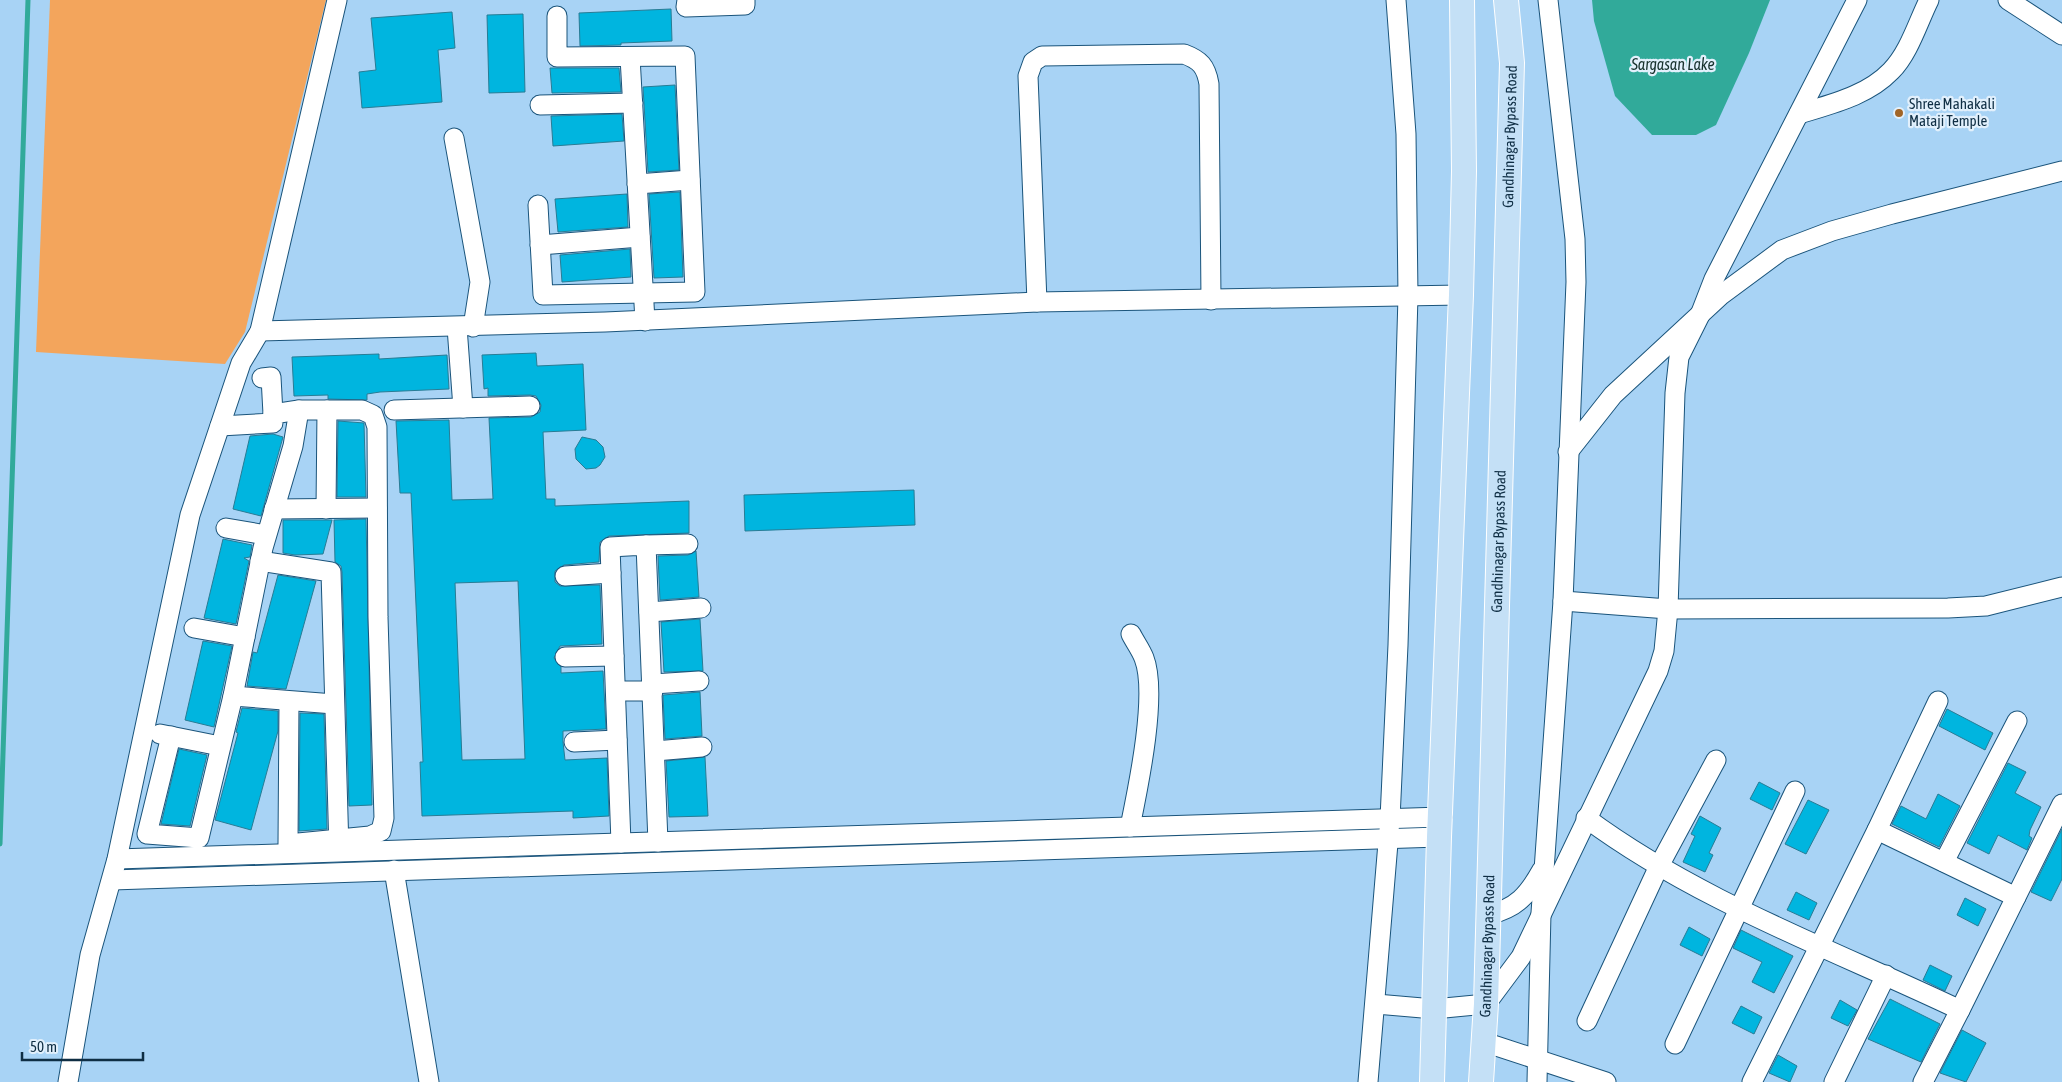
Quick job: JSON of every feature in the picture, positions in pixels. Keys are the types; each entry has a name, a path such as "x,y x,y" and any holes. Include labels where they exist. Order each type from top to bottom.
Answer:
{"main road":[{"path":"1432,1082 1461,295 1464,171 1462,0"},
{"name":"Gandhinagar Bypass Road","path":"1481,1082 1486,1004 1512,63 1506,0"}],"street":[{"path":"68,1082 90,955 117,859 190,515 241,364 260,331 337,0"},
{"path":"687,0 686,7 745,5 745,0"},
{"path":"1368,1082 1390,819 1398,635 1408,296 1406,134 1396,0"},
{"path":"1537,1082 1542,913 1563,601 1576,282 1575,239 1548,0"},
{"path":"1376,1004 1434,1009 1486,1004 1521,957 1658,671 1664,651 1668,609 1679,357 1700,315 1714,279 1857,0"},
{"path":"1799,114 1862,92 1892,70 1904,53 1929,0"},
{"path":"2008,0 2062,35"},
{"path":"538,205 543,295 695,292 685,56 557,57 557,16"},
{"path":"1038,302 1028,76 1033,62 1042,56 1184,54 1199,60 1207,71 1209,84 1211,300"},
{"path":"630,57 646,321"},
{"path":"540,105 633,103"},
{"path":"454,138 480,282 465,327 463,408"},
{"path":"1568,452 1613,395 1721,295 1782,250 1832,231 1884,216 2062,171"},
{"path":"638,184 690,180"},
{"path":"540,245 640,237"},
{"path":"260,331 646,321 1038,302 1461,295"},
{"path":"220,426 272,423 271,378 262,378"},
{"path":"394,410 530,406"},
{"path":"117,859 339,845 382,831 384,818 377,427 373,415 362,410 299,410 273,414"},
{"path":"171,736 147,834 199,838 233,696 260,561 293,446 299,410"},
{"path":"326,510 327,410"},
{"path":"274,509 326,510 377,508"},
{"path":"226,528 266,536"},
{"path":"621,843 610,546 688,544"},
{"path":"646,546 658,842"},
{"path":"260,561 331,572 339,845"},
{"path":"565,576 611,573"},
{"path":"1563,601 1668,609 1948,608 1986,606 2062,586"},
{"path":"649,612 701,608"},
{"path":"194,628 245,637"},
{"path":"1130,827 1140,776 1148,692 1145,659 1131,634"},
{"path":"565,657 614,656"},
{"path":"616,691 699,681"},
{"path":"233,696 334,704"},
{"path":"1752,1082 1877,830 1938,701"},
{"path":"290,702 288,844 621,843 1390,819 1440,827"},
{"path":"1944,862 2017,721"},
{"path":"144,730 220,746"},
{"path":"574,742 617,740"},
{"path":"655,751 702,747"},
{"path":"1587,1021 1659,866 1716,760"},
{"path":"1675,1044 1738,907 1795,791"},
{"path":"1923,1082 2062,804"},
{"path":"1586,818 1618,842 1659,866 1738,907 1960,1010"},
{"path":"112,880 1388,838 1440,827"},
{"path":"1877,830 2016,897"},
{"path":"1488,915 1506,911 1530,892 1546,862"},
{"path":"394,870 428,1082"},
{"path":"1834,1082 1886,975"},
{"path":"1484,1042 1606,1082"}],"shaded area":[{"path":"50,0 326,0 245,332 225,364 36,352"}],"water":[{"name":"Sargasan Lake","path":"1592,0 1770,0 1749,53 1716,125 1696,135 1652,135 1615,96 1594,21"}],"building":[{"path":"671,9 672,41 580,46 579,13"},
{"path":"452,12 455,48 438,50 442,102 362,108 359,72 376,70 371,18"},
{"path":"523,14 525,92 489,93 487,15"},
{"path":"550,68 619,68 621,92 552,93"},
{"path":"675,85 679,170 648,172 643,87"},
{"path":"622,114 624,141 553,146 551,116"},
{"path":"680,192 683,277 654,278 649,194"},
{"path":"627,194 628,227 558,232 555,199"},
{"path":"630,249 631,277 562,282 560,255"},
{"path":"536,353 537,366 583,364 586,430 543,432 546,499 555,499 555,506 689,501 689,533 609,536 600,542 599,562 564,565 555,571 555,582 560,586 600,585 602,644 560,646 554,658 561,667 561,673 603,671 606,729 563,731 563,742 565,760 607,758 609,816 573,818 573,811 422,816 420,762 423,762 411,493 400,493 396,421 449,420 452,500 493,499 489,418 531,417 540,412 541,405 536,396 488,396 488,388 484,389 482,355","holes":["518,581 525,759 462,760 455,583"]},
{"path":"379,354 379,359 447,355 449,389 380,392 367,394 367,400 328,399 328,395 294,396 292,357"},
{"path":"338,421 364,423 366,497 337,497"},
{"path":"273,434 283,437 261,516 233,509 250,436"},
{"path":"582,437 596,440 603,447 605,457 596,468 586,469 576,459 575,449"},
{"path":"914,490 915,525 745,531 744,495"},
{"path":"366,519 372,805 349,806 342,572 341,566 335,562 334,520"},
{"path":"283,520 332,520 323,554 295,555 283,553"},
{"path":"223,539 252,545 250,557 244,558 249,561 236,624 204,618"},
{"path":"696,551 699,597 660,600 658,556 688,555"},
{"path":"278,575 316,581 286,689 247,686 253,652 257,653"},
{"path":"700,619 703,671 664,672 661,622"},
{"path":"203,641 232,646 214,727 185,720"},
{"path":"700,692 702,736 665,739 663,695"},
{"path":"242,708 278,711 278,731 251,830 215,820 238,733 236,732"},
{"path":"1947,709 1993,733 1985,750 1939,726"},
{"path":"300,713 324,714 327,829 299,831"},
{"path":"179,749 207,755 190,826 161,824"},
{"path":"705,757 708,816 669,817 666,761"},
{"path":"2008,763 2026,772 2015,793 2041,807 2030,830 2029,836 2032,838 2027,850 1998,835 1989,854 1967,843"},
{"path":"1759,782 1780,793 1772,810 1750,799"},
{"path":"1938,794 1960,806 1939,847 1892,824 1901,806 1926,819"},
{"path":"1808,800 1829,810 1806,854 1785,844"},
{"path":"1700,816 1721,828 1709,853 1713,855 1705,872 1683,862 1695,836 1691,834"},
{"path":"2062,829 2062,879 2051,901 2031,892"},
{"path":"1796,892 1817,903 1809,920 1787,910"},
{"path":"1965,898 1986,909 1978,926 1957,915"},
{"path":"1689,927 1710,939 1702,956 1680,945"},
{"path":"1741,930 1793,956 1774,993 1752,982 1762,962 1733,948"},
{"path":"1930,965 1952,976 1945,991 1923,980"},
{"path":"1890,999 1940,1024 1921,1062 1868,1039"},
{"path":"1840,1000 1857,1010 1848,1026 1831,1018"},
{"path":"1741,1006 1762,1017 1754,1034 1732,1023"},
{"path":"1962,1030 1986,1043 1966,1082 1940,1073"},
{"path":"1778,1055 1797,1066 1790,1082 1769,1073"}],"waterway":[{"path":"0,844 28,0"}],"place":[{"name":"Shree Mahakali Mataji Temple","path":"1899,113"}]}
